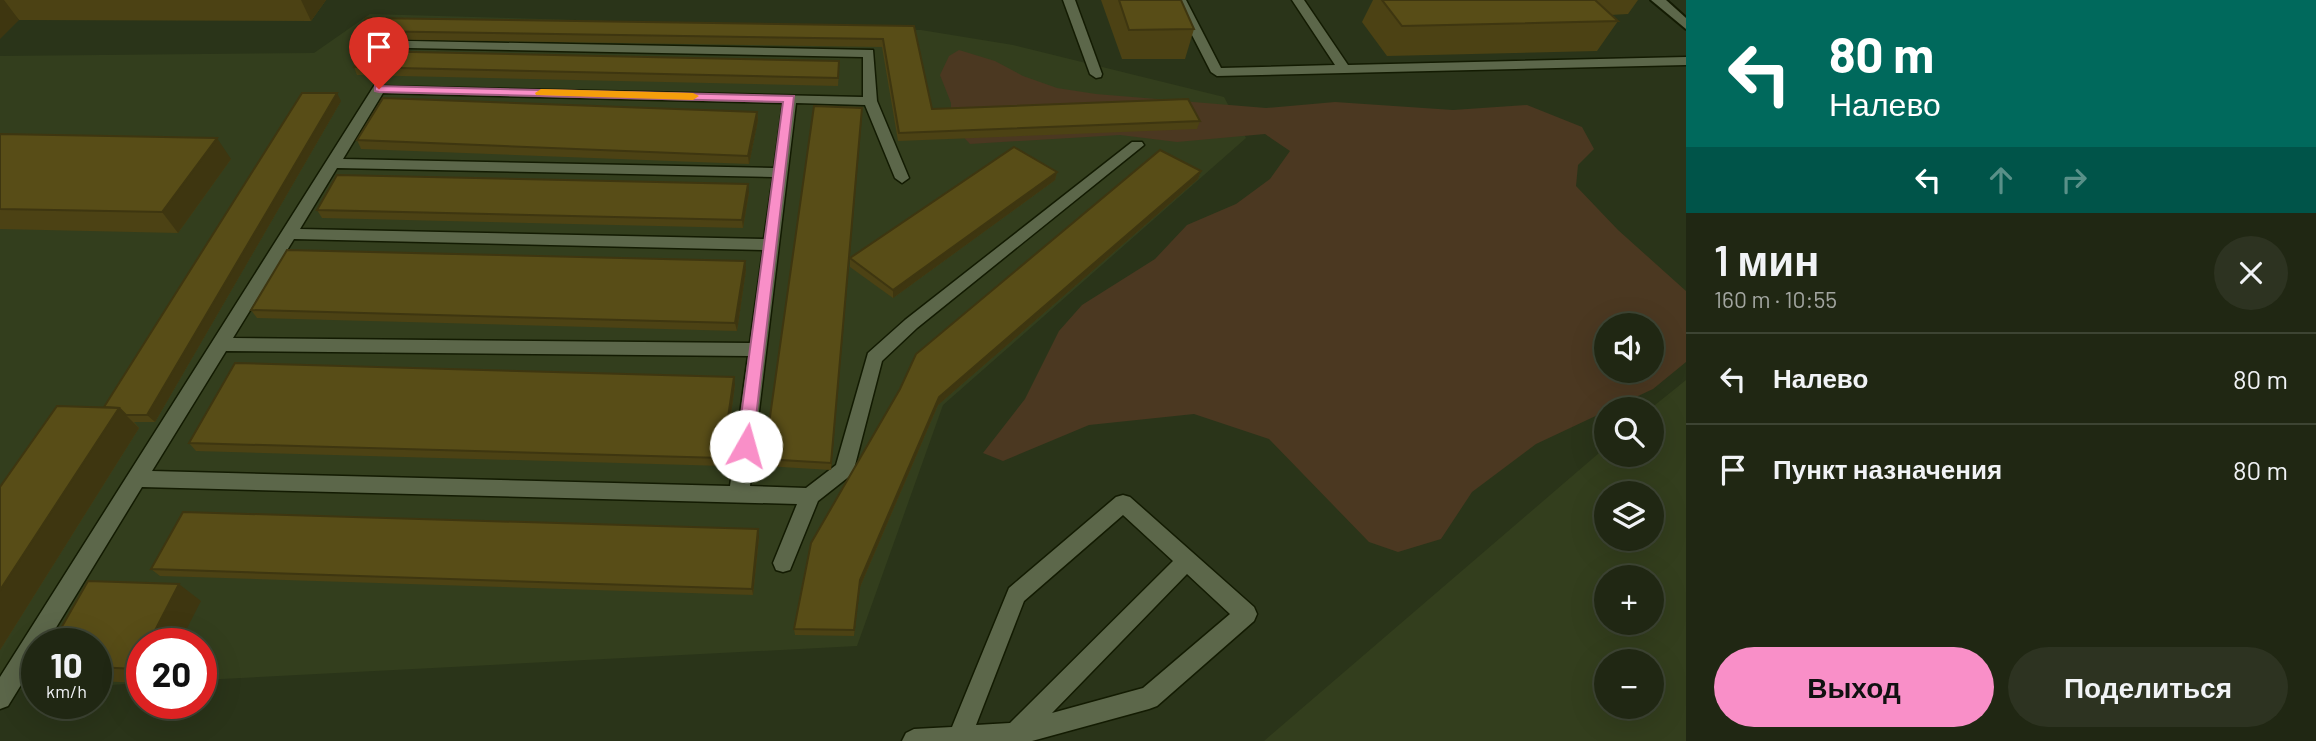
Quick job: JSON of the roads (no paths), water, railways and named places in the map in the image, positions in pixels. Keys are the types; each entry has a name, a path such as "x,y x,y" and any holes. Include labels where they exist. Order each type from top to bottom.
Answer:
{"street":[{"path":"1658,0 1686,25"}],"lane":[{"path":"1069,0 1096,74"},
{"path":"1180,0 1217,72 1686,61"},
{"path":"1298,0 1344,69"},
{"path":"362,44 869,54 870,102 902,178"},
{"path":"0,698 379,89 870,102"},
{"path":"739,494 790,99"},
{"path":"783,563 810,496 844,469 874,358 911,324 1137,145"},
{"path":"333,163 780,173"},
{"path":"289,234 771,245"},
{"path":"220,344 758,350"},
{"path":"137,479 810,496"},
{"path":"914,741 959,738 1015,734 1149,698 1246,614 1123,503 1016,595 959,738"},
{"path":"1015,734 1187,561"}]}
